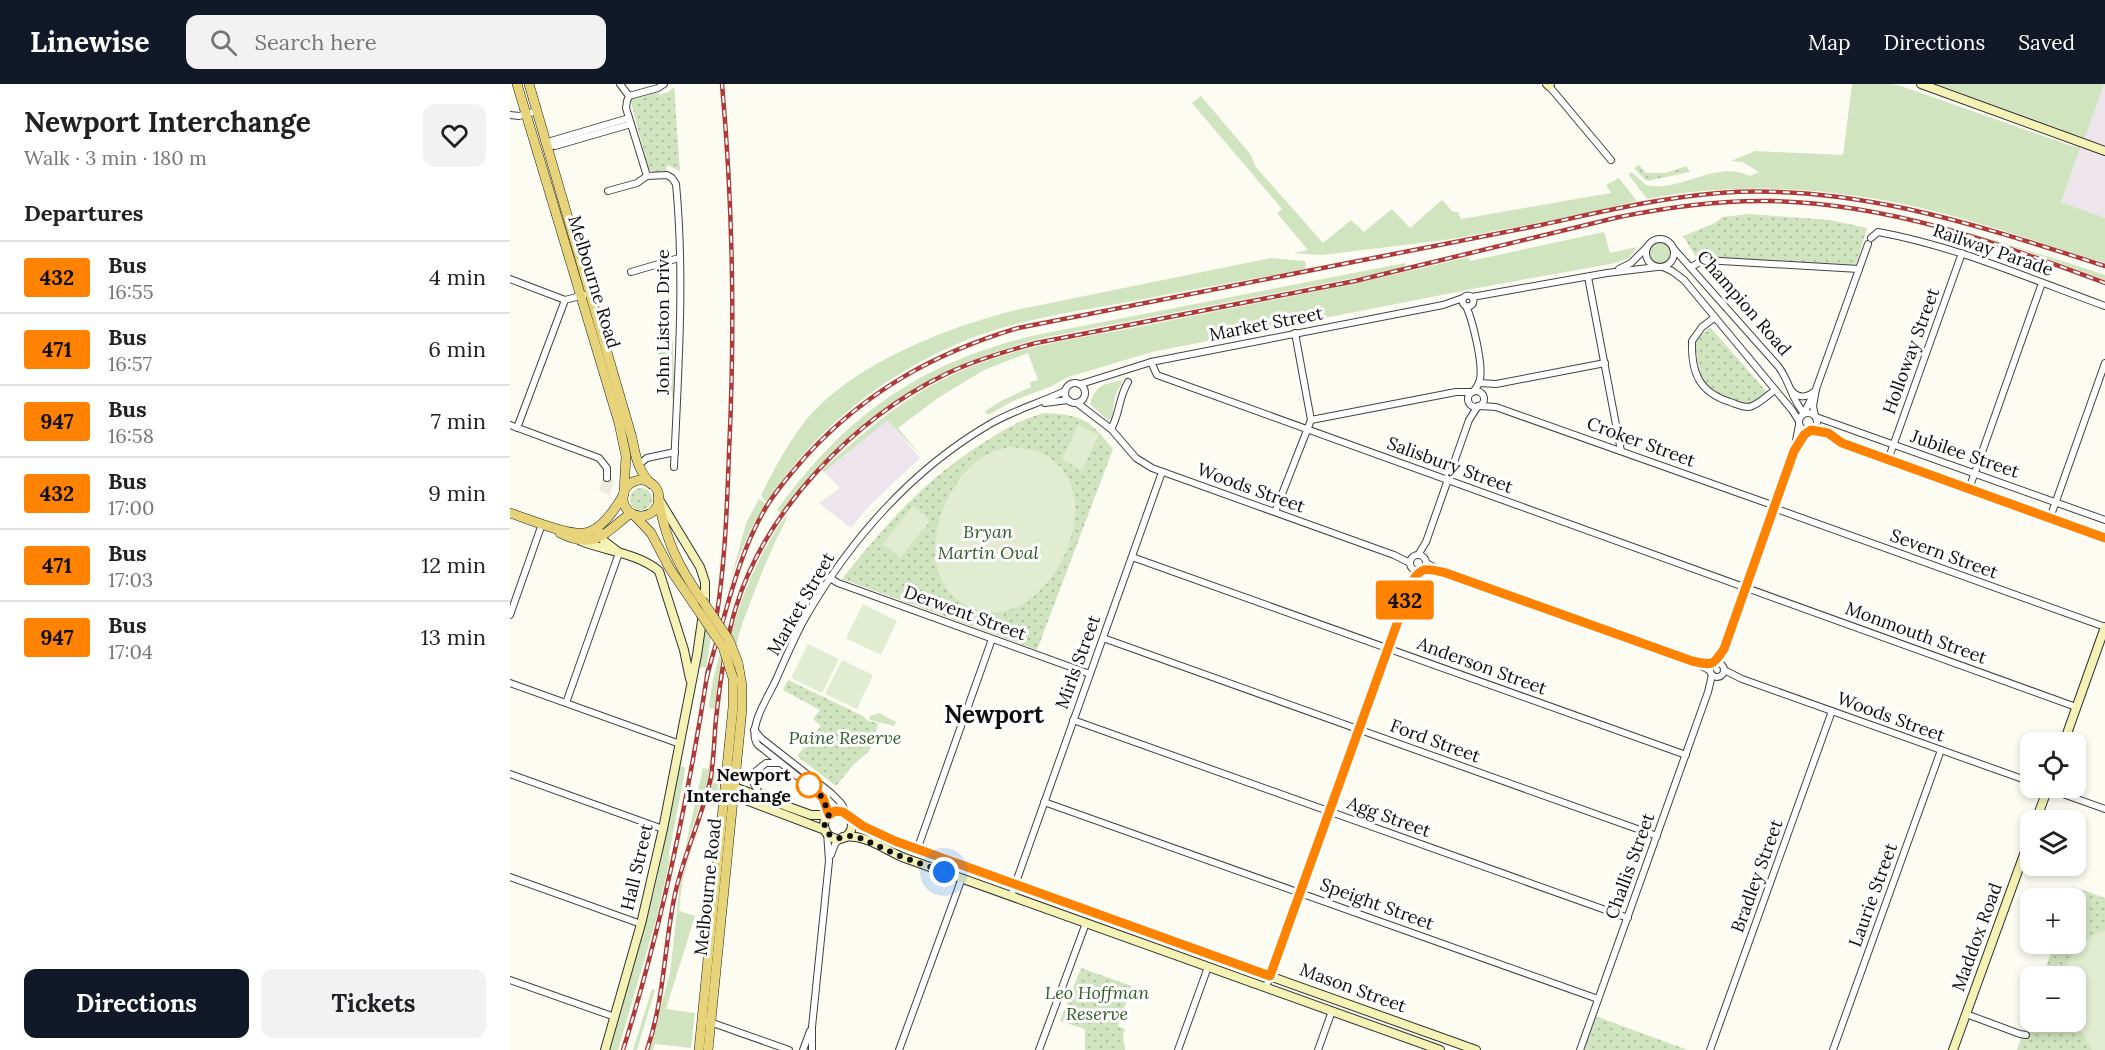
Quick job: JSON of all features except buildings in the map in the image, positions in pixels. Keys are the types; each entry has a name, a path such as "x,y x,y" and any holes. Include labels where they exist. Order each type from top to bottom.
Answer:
{"main road":[{"name":"Melbourne Road","path":"517,84 632,438 641,474 651,484"},
{"name":"Melbourne Road","path":"529,84 623,438 627,462 624,493"},
{"path":"537,151 546,145"},
{"path":"510,513 581,534 598,526 613,511 628,486 645,481 656,490 657,506 651,513 642,516 632,514 624,505 624,493"},
{"name":"Melbourne Road","path":"658,497 664,528 672,550 726,635 738,663 743,701 731,791 707,1021 708,1050"},
{"name":"Melbourne Road","path":"632,514 651,534 670,569 723,647 733,678 731,791"},
{"path":"542,524 580,541 601,537 632,514"},
{"name":"Melbourne Road","path":"699,1050 707,1021"}],"street":[{"path":"620,84 629,96"},
{"path":"629,96 658,88 664,84"},
{"path":"1921,84 2105,151"},
{"path":"1549,85 1611,160"},
{"path":"608,191 638,183 647,176 626,105 629,96"},
{"path":"510,115 526,115 537,111"},
{"path":"546,145 551,141 584,131 630,121"},
{"path":"546,145 555,146 591,136 630,121"},
{"path":"584,131 591,136"},
{"name":"John Liston Drive","path":"647,176 664,175 672,178 676,184 678,204 681,344 674,468"},
{"name":"Railway Parade","path":"1859,269 1870,241 1878,232 1909,237 1962,253 2105,306"},
{"path":"1659,238 1667,240 1673,248 1672,259 1660,267 1651,264 1647,259 1646,248 1650,242 1659,238"},
{"name":"Market Street","path":"1607,273 1631,264 1646,248"},
{"name":"Champion Road","path":"1673,248 1779,366 1786,377 1794,401 1804,413"},
{"name":"Holloway Street","path":"1888,460 1962,253"},
{"path":"631,272 679,258"},
{"path":"1691,267 1699,261 1706,260 1859,269 1816,389 1799,423 1803,430 1811,430 1816,425 1813,406 1816,389"},
{"name":"Market Street","path":"1081,384 1150,362 1468,302 1607,273 1660,267"},
{"name":"Champion Road","path":"1660,267 1670,269 1682,279 1775,390 1799,423"},
{"path":"1588,277 1621,451"},
{"path":"510,279 565,300 585,295"},
{"path":"1969,489 2042,283"},
{"path":"517,428 565,300"},
{"path":"1266,987 1469,420 1483,402 1484,376 1480,368 1468,302"},
{"path":"1714,318 1702,327 1692,341 1696,374 1701,385 1713,396 1746,407 1754,405 1775,390"},
{"path":"1275,512 1311,420 1295,333"},
{"name":"Salisbury Street","path":"1150,362 1157,375 1746,587"},
{"path":"1469,420 1469,396 1482,383 1496,384 1605,363"},
{"path":"2050,518 2105,363"},
{"name":"Market Street","path":"1085,395 1096,380"},
{"path":"1111,429 1117,416 1118,403 1128,382"},
{"path":"1071,383 1081,384 1085,395 1077,403 1068,400 1065,391 1071,383"},
{"path":"1790,389 1800,397 1809,395 1816,389"},
{"name":"Market Street","path":"1038,404 1065,391"},
{"path":"1311,420 1452,393 1479,392 1483,397"},
{"path":"1452,393 1462,396 1473,406 1479,406"},
{"name":"Woods Street","path":"1085,395 1092,414"},
{"name":"Croker Street","path":"1483,397 1496,407"},
{"name":"Market Street","path":"754,730 758,716 804,621 830,578 877,517 928,468 989,425 1015,410 1068,400"},
{"name":"Woods Street","path":"1077,403 1111,429 1136,458 1162,472 2020,779"},
{"name":"Croker Street","path":"1479,406 1496,407 1774,507"},
{"path":"1804,413 1810,412 1815,416"},
{"name":"Jubilee Street","path":"1815,416 2105,520"},
{"name":"Challis Street","path":"1580,1050 1794,451 1799,423"},
{"path":"510,425 599,458 607,468 607,478"},
{"name":"Jubilee Street","path":"1811,430 1824,432 1842,443 2105,538"},
{"name":"Challis Street","path":"1794,451 1804,435 1811,430"},
{"path":"638,465 647,458 675,452"},
{"name":"Mirls Street","path":"1011,896 1162,472"},
{"name":"Hall Street","path":"605,1050 641,924 663,829 699,649 705,600 704,577 700,567 658,497"},
{"name":"Severn Street","path":"1774,507 2105,627"},
{"path":"510,615 542,524"},
{"path":"598,526 601,537"},
{"name":"Hall Street","path":"601,537 619,553"},
{"name":"Hall Street","path":"580,541 619,553 651,566 660,573 690,673 690,689"},
{"path":"566,703 619,553"},
{"name":"Anderson Street","path":"1132,557 1686,754"},
{"name":"Derwent Street","path":"830,578 838,583 1090,674"},
{"name":"Monmouth Street","path":"1746,587 2076,707"},
{"path":"2067,732 2105,627"},
{"name":"Ford Street","path":"1103,638 1657,836"},
{"path":"917,850 992,639"},
{"path":"684,650 691,654 699,649"},
{"path":"510,683 680,744"},
{"name":"Bradley Street","path":"1710,1050 1832,711"},
{"name":"Agg Street","path":"1073,720 1628,918"},
{"path":"754,730 757,744 821,795 829,815"},
{"path":"754,730 762,739 836,798 849,816 851,827 849,833 834,846 829,861"},
{"name":"Laurie Street","path":"1833,1050 1941,750"},
{"path":"763,797 755,786 756,771 760,766 768,763 782,764"},
{"path":"510,774 663,829"},
{"path":"731,791 763,797 811,815 829,815 838,811 849,816"},
{"path":"731,791 826,831 833,837 842,837"},
{"path":"2075,798 2105,809"},
{"name":"Speight Street","path":"1044,801 1598,999"},
{"path":"812,1050 812,1027 829,861 825,821 829,815"},
{"name":"Mason Street","path":"849,816 878,833 917,850 1476,1050"},
{"name":"Mason Street","path":"842,837 861,838 902,857 962,879 1440,1050"},
{"name":"Maddox Road","path":"1953,1050 2020,865"},
{"path":"510,877 641,924"},
{"path":"899,1050 962,879"},
{"path":"1039,1050 1086,922"},
{"path":"1178,1050 1208,967"},
{"path":"510,980 615,1017"},
{"path":"1318,1050 1332,1011"},
{"path":"1966,1014 2026,1035"},
{"path":"707,1021 776,1048 789,1050"},
{"path":"803,1050 812,1027"}],"shaded area":[{"path":"2105,84 2105,218 2061,202"},
{"path":"887,419 920,458 868,507 851,528 819,503 840,488 824,472"},
{"path":"603,477 614,480 610,495 599,491"}],"green space":[{"path":"1852,84 1901,86 2075,147 2081,146 2061,202 2105,218 2105,263 1939,212 1853,195 1794,190 1735,189 1647,199 1628,174 1632,172 1646,185 1672,185 1724,171 1750,176 1759,172 1743,162 1731,161 1755,151 1843,155"},
{"path":"1936,84 2104,84 2084,140 2066,134 2061,129"},
{"path":"674,87 680,171 667,165 666,171 654,173 648,168 631,102 633,99 659,92 660,95"},
{"path":"1201,96 1251,155 1255,166 1323,243 1351,220 1364,232 1392,209 1410,228 1442,200 1453,212 1458,212 1461,219 1611,193 1606,185 1619,178 1637,201 1560,219 1445,240 1322,255 1294,253 1308,250 1277,213 1282,209 1192,103"},
{"path":"1639,165 1646,173 1665,173 1687,166 1689,172 1648,181 1634,168"},
{"path":"1749,214 1830,220 1867,228 1856,265 1696,257 1683,236 1715,223 1722,217"},
{"path":"1898,215 1976,235 2053,258 2105,275 2105,280 2021,249"},
{"path":"1604,232 1610,253 1637,247 1629,258 1616,263 1152,352 1068,377 1052,386 1013,401 988,415 985,411 1031,387 1030,382 1038,380 1028,353 984,370 938,398 898,428 922,457 887,420 824,472 822,470 866,432 929,387 970,367 1018,351 1306,293 1468,257 1470,261"},
{"path":"1660,242 1668,245 1671,253 1668,261 1660,264 1652,261 1649,253 1652,245"},
{"path":"1271,258 1305,261 1306,269 1034,320 977,336 946,349 915,365 858,403 808,449 767,503 761,495 791,441 822,403 872,367 930,338 1016,310"},
{"path":"1405,263 1406,268 1047,337 1006,348 967,363 897,400 865,423 835,449 807,479 781,513 777,510 829,447 857,421 887,398 953,362 1031,336"},
{"path":"1710,327 1767,392 1754,403 1745,405 1712,393 1700,378 1695,344 1696,340"},
{"path":"673,342 674,399 673,400 656,346"},
{"path":"1123,380 1115,396 1112,418 1108,420 1090,404 1092,397 1102,386"},
{"name":"Bryan Martin Oval","path":"1044,413 1068,415 1084,420 1113,449 1037,650 842,579 890,522 942,473 998,434"},
{"path":"1078,425 1099,435 1082,470 1062,460"},
{"name":"Bryan Martin Oval","path":"1010,447 1032,450 1045,455 1067,476 1075,503 1072,534 1060,564 1040,590 1016,607 988,612 959,601 945,586 937,567 935,547 938,525 945,504 956,485 969,468 984,456"},
{"path":"641,488 649,491 652,499 649,507 641,510 633,507 630,499 633,491"},
{"path":"759,499 766,504 744,544 729,586 746,523"},
{"path":"913,506 930,521 900,558 883,544"},
{"path":"785,517 787,518 766,562 743,621 737,647 731,636 740,604 759,560"},
{"path":"863,604 897,621 881,655 846,638"},
{"path":"704,628 711,637 706,668 699,667"},
{"path":"808,644 839,659 822,693 791,678"},
{"path":"720,654 723,660 716,709 710,708 709,705"},
{"path":"842,660 873,675 857,709 825,694"},
{"name":"Paine Reserve","path":"788,680 863,716 868,721 878,723 874,743 868,752 853,765 836,786 797,756 821,726 813,719 820,710 783,690"},
{"path":"879,713 896,722 894,726 870,720 870,716"},
{"path":"712,750 708,781 684,853 703,768 708,769"},
{"path":"680,766 685,767 684,777 669,863 656,920 618,1050 610,1050 655,888"},
{"path":"716,766 719,775 717,805 707,803"},
{"path":"692,847 682,883 679,911 695,916 666,1009 695,1013 691,1048 655,1044 653,1050 649,1050 670,973 680,884"},
{"path":"2086,891 2105,898 2105,1050 2017,1050 2023,1032 2086,1032 2086,966 2046,966 2051,954 2086,954"},
{"path":"2105,931 2105,1050 2092,1050 2081,1032 2086,1032 2086,966 2067,966 2073,954 2086,954 2086,940"},
{"name":"Leo Hoffman Reserve","path":"1081,968 1132,986 1118,1026 1125,1029 1123,1036 1125,1050 1085,1050 1085,1029 1060,1021"},
{"path":"652,989 655,990 637,1050 633,1050"},
{"path":"1595,1016 1688,1050 1582,1050"}],"railway":[{"path":"716,620 725,536 732,360 731,222 722,84"},
{"path":"707,677 735,580 751,537 774,495 807,455 853,412 904,377 958,349 1018,328 1630,206 1719,193 1769,192 1867,201 2011,236 2105,266"},
{"path":"647,1050 657,1012 678,883 711,777 719,691 729,634 736,607 750,571 769,535 818,470 847,441 879,415 946,374 991,356 1036,343 1355,281 1619,217 1712,203 1750,201 1813,203 1898,217 1940,227 2023,253 2105,283"},
{"path":"623,1050 650,956 673,862 708,670"}],"bus line":[{"name":"432","path":"807,783 825,800 829,815 835,811 843,812 863,826 895,841 1270,976 1412,582 1418,571 1424,569 1446,573 1692,661 1711,664 1724,649 1794,451 1804,435 1811,430 1828,433 1842,443 2105,538"}],"place":[{"name":"Newport Interchange","path":"809,785"}],"district":[{"name":"Newport","path":"994,715"}],"route":[{"path":"809,785 807,783 825,800 829,815 825,821 825,828 831,836 835,838 858,837 902,857 944,872"}]}
